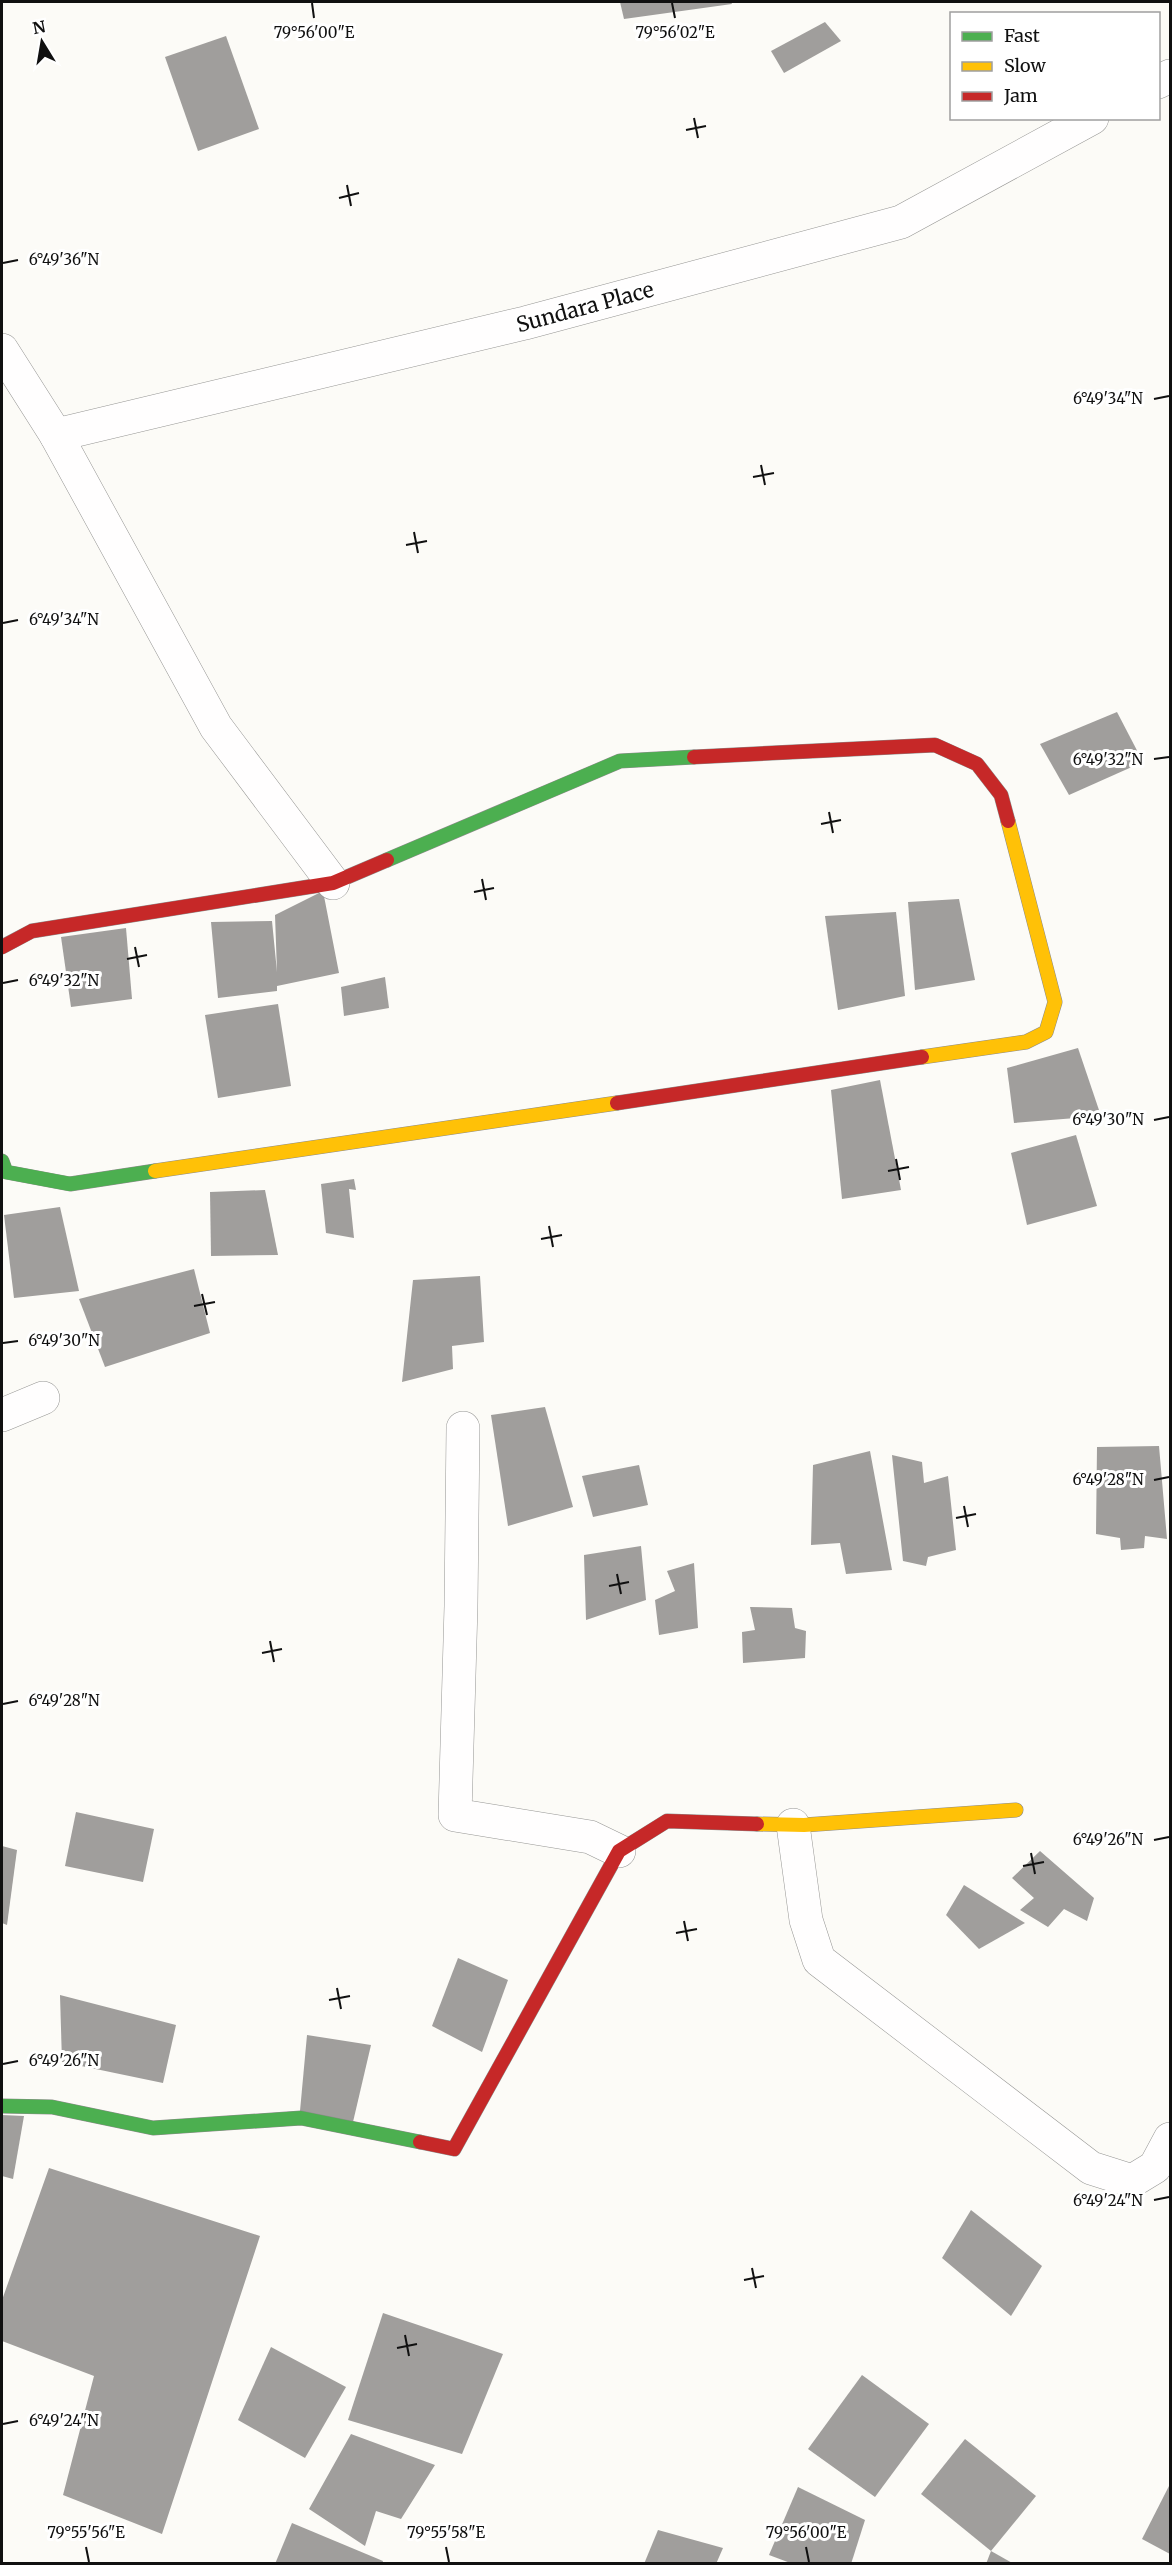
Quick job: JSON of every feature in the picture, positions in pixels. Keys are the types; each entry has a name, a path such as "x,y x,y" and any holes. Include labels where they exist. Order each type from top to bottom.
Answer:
{"street":[{"name":"Sundara Place","path":"56,435 525,323 901,222 1088,120"},
{"path":"2,350 56,435 216,727 333,883"},
{"path":"2,947 32,931 333,883 620,760 935,745 977,764 1001,795 1054,1002 1046,1032 1026,1042 1002,1046 70,1184 6,1172 2,1161"},
{"path":"2,1415 43,1398"},
{"path":"463,1428 455,1815 590,1837 620,1851"},
{"path":"2,2106 52,2107 153,2128 301,2118 454,2149 620,1851 667,1821 793,1825 1016,1810"},
{"path":"793,1825 807,1920 819,1960 1091,2168 1132,2181 1155,2167 1170,2139"}],"building":[{"path":"620,2 731,2 732,4 624,19"},
{"path":"825,22 841,41 784,73 771,51"},
{"path":"226,36 259,129 198,151 165,57"},
{"path":"1117,712 1143,762 1069,795 1040,744"},
{"path":"323,891 339,973 277,986 277,991 218,998 211,922 272,921 277,972 275,915"},
{"path":"959,899 975,980 915,990 908,902"},
{"path":"896,912 905,996 838,1010 825,916"},
{"path":"126,928 132,999 71,1007 61,937"},
{"path":"385,977 389,1008 344,1016 341,987"},
{"path":"278,1004 291,1086 218,1098 205,1015"},
{"path":"1078,1048 1101,1116 1014,1123 1007,1068"},
{"path":"880,1080 901,1190 842,1199 831,1090"},
{"path":"1076,1135 1097,1206 1027,1225 1011,1153"},
{"path":"354,1179 356,1190 349,1189 354,1238 326,1233 321,1184"},
{"path":"265,1190 278,1255 211,1256 210,1192"},
{"path":"60,1207 79,1291 14,1298 4,1215"},
{"path":"194,1269 210,1333 105,1367 79,1299"},
{"path":"480,1276 484,1342 452,1346 453,1369 402,1382 413,1280"},
{"path":"545,1407 573,1507 508,1526 491,1415"},
{"path":"1159,1446 1167,1539 1145,1536 1144,1548 1121,1550 1120,1538 1096,1534 1097,1447"},
{"path":"870,1451 892,1570 846,1574 840,1543 811,1545 813,1465"},
{"path":"892,1455 922,1462 924,1483 948,1476 956,1550 928,1557 926,1566 903,1561"},
{"path":"639,1465 648,1505 593,1517 582,1476"},
{"path":"641,1546 646,1600 586,1620 584,1555"},
{"path":"694,1563 698,1628 659,1635 655,1600 675,1591 667,1571"},
{"path":"750,1607 792,1608 795,1628 806,1631 805,1658 743,1663 742,1632 755,1630"},
{"path":"76,1812 154,1829 143,1882 65,1866"},
{"path":"2,1846 17,1850 7,1925 2,1923"},
{"path":"1040,1851 1094,1898 1087,1921 1064,1909 1048,1927 1020,1910 1034,1898 1012,1878"},
{"path":"964,1885 1025,1923 979,1949 946,1915"},
{"path":"458,1958 508,1980 482,2052 432,2026"},
{"path":"60,1995 176,2025 163,2083 62,2062"},
{"path":"307,2035 371,2045 353,2122 300,2111"},
{"path":"2,2115 24,2116 13,2179 2,2176"},
{"path":"49,2168 260,2236 162,2534 63,2495 94,2376 2,2341 2,2300"},
{"path":"971,2210 1042,2266 1011,2316 942,2258"},
{"path":"383,2313 503,2354 462,2454 348,2420"},
{"path":"271,2347 346,2387 305,2458 238,2420"},
{"path":"862,2375 929,2424 875,2497 808,2449"},
{"path":"351,2434 435,2465 401,2519 376,2511 365,2546 309,2509"},
{"path":"965,2439 1036,2496 991,2551 921,2494"},
{"path":"1170,2484 1170,2554 1142,2539"},
{"path":"798,2487 865,2520 851,2564 793,2564 769,2555"},
{"path":"292,2523 383,2561 382,2564 275,2564"},
{"path":"658,2530 723,2548 716,2564 644,2564"},
{"path":"991,2551 1014,2564 986,2564"}],"traffic: fast":[{"path":"387,860 620,761 694,757"},
{"path":"2,1161 6,1172 70,1184 155,1171"},
{"path":"2,2106 52,2107 153,2128 301,2118 420,2142"}],"traffic: slow":[{"path":"922,1057 1026,1042 1046,1032 1055,1002 1008,821"},
{"path":"155,1171 617,1103"},
{"path":"757,1824 804,1825 1016,1810"}],"traffic: jam":[{"path":"694,757 935,745 977,764 1001,795 1008,821"},
{"path":"2,947 32,931 333,883 387,860"},
{"path":"617,1103 922,1057"},
{"path":"420,2142 454,2149 619,1851 667,1821 757,1824"}]}
